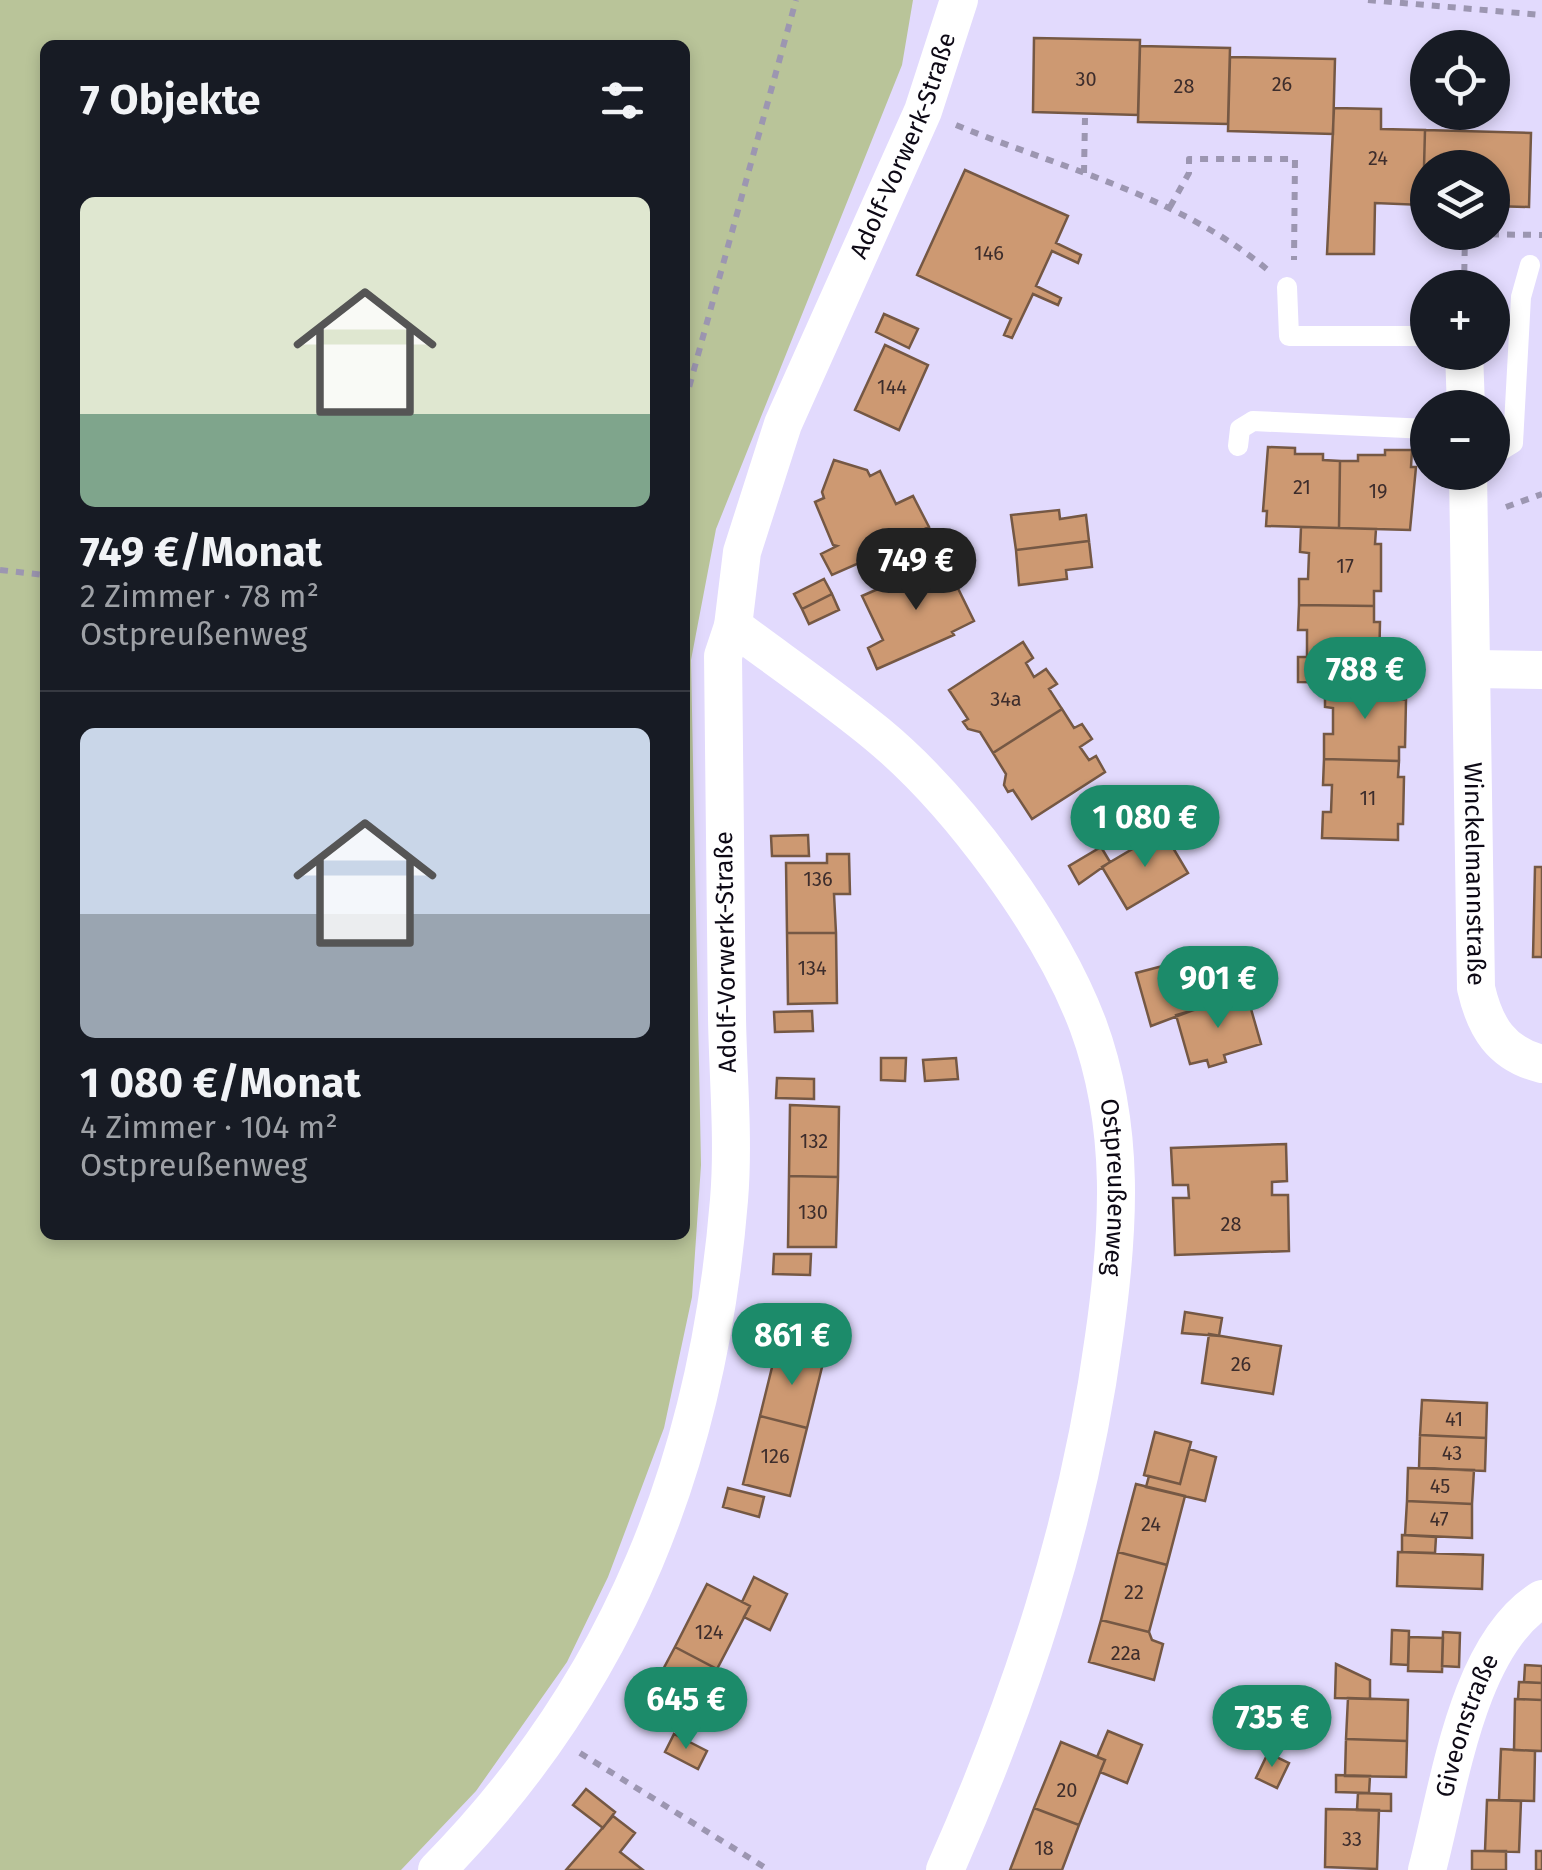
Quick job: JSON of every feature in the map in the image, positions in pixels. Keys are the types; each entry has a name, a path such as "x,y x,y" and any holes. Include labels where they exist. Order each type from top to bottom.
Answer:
{"street":[{"name":"Adolf-Vorwerk-Straße","path":"437,1870 484,1822 549,1734 599,1655 642,1572 674,1494 703,1374 729,1198 722,656 732,626 742,552 784,424 923,111 958,0"},
{"name":"Winckelmannstraße","path":"1469,490 1476,988 1483,1017 1498,1042 1520,1059 1542,1064"},
{"name":"Ostpreußenweg","path":"732,626 880,736 936,793 1008,881 1051,950 1088,1026 1115,1126 1118,1237 1096,1394 1064,1551 998,1752 946,1870"},
{"path":"1474,670 1542,670"},
{"name":"Giveonstraße","path":"1427,1870 1480,1674 1511,1624 1542,1599"}],"lane":[{"path":"1510,446 1520,297 1530,265"},
{"path":"1287,287 1289,336 1410,336"},
{"path":"1238,446 1240,429 1254,420 1410,428"}],"path":[{"path":"690,384 796,0"},
{"path":"1368,0 1542,15"},
{"path":"1084,174 1085,118"},
{"path":"974,132 1170,207 1236,244 1287,287 1294,267 1295,159 1189,159 1188,173 1170,207"},
{"path":"1464,270 1465,234 1531,234"},
{"path":"0,570 40,574"},
{"path":"549,1734 769,1870"}],"green space":[{"path":"0,0 913,0 902,65 716,529 691,660 701,1165 692,1297 664,1428 608,1577 567,1662 476,1791 401,1870 0,1870"}],"building":[{"path":"1034,38 1140,40 1138,115 1033,112"},
{"path":"1140,46 1230,48 1228,124 1138,122"},
{"path":"1230,57 1335,59 1333,134 1228,131"},
{"path":"1334,108 1381,109 1381,129 1425,130 1424,150 1410,150 1410,204 1375,203 1374,254 1327,254"},
{"path":"1425,130 1531,133 1529,207 1510,206 1510,150 1424,150"},
{"path":"965,170 1068,216 1056,243 1081,255 1078,263 1052,251 1036,286 1061,298 1058,305 1033,294 1012,338 1004,335 1011,319 917,275"},
{"path":"884,314 918,329 909,348 876,332"},
{"path":"885,345 928,365 899,430 855,410"},
{"path":"1268,447 1295,448 1295,454 1323,454 1323,460 1340,461 1339,528 1266,526 1267,511 1263,511"},
{"path":"1385,450 1410,450 1410,490 1414,490 1410,530 1339,528 1340,461 1358,461 1358,455 1385,455"},
{"path":"834,460 867,470 870,476 880,471 896,504 913,496 929,527 906,538 907,542 832,575 821,554 837,546 833,545 815,502 824,498 822,492"},
{"path":"1059,510 1060,519 1086,515 1089,541 1016,550 1011,515"},
{"path":"1301,527 1376,529 1375,544 1381,544 1381,591 1374,591 1374,606 1299,605 1299,579 1308,579 1309,553 1300,552"},
{"path":"1089,541 1092,567 1066,570 1067,579 1019,585 1016,550"},
{"path":"944,560 974,621 952,632 954,635 877,669 868,648 883,640 862,596"},
{"path":"824,579 832,594 802,609 794,594"},
{"path":"832,594 839,610 809,624 802,609"},
{"path":"1299,605 1374,606 1374,622 1380,622 1379,669 1373,668 1373,683 1298,682 1298,657 1307,657 1307,630 1298,630"},
{"path":"1023,642 1033,658 1026,663 1034,677 1046,669 1057,684 1049,689 1062,709 993,753 980,732 968,729 963,722 968,719 949,690"},
{"path":"1325,682 1400,684 1400,699 1406,700 1405,747 1399,747 1399,761 1324,759 1324,734 1333,734 1333,708 1325,707"},
{"path":"1062,709 1074,728 1082,724 1092,739 1080,747 1089,760 1096,756 1105,772 1032,819 1013,790 1008,792 1004,785 1006,774 993,753"},
{"path":"1324,759 1399,761 1398,777 1404,777 1403,824 1398,824 1398,840 1322,838 1323,812 1331,812 1332,785 1323,785"},
{"path":"1163,831 1188,873 1127,909 1102,867"},
{"path":"808,835 809,856 772,856 771,836"},
{"path":"1101,847 1110,862 1079,884 1069,866"},
{"path":"827,854 849,854 850,894 834,894 836,933 787,933 786,863 827,863"},
{"path":"1535,867 1542,867 1542,957 1533,957"},
{"path":"787,933 836,933 837,1003 788,1004"},
{"path":"1178,962 1191,1011 1151,1026 1136,973"},
{"path":"1247,995 1261,1044 1224,1055 1226,1062 1209,1067 1207,1060 1190,1064 1176,1015"},
{"path":"812,1011 813,1031 775,1032 774,1012"},
{"path":"881,1058 906,1058 905,1081 881,1080"},
{"path":"956,1058 958,1079 925,1081 923,1060"},
{"path":"777,1078 814,1079 814,1099 776,1098"},
{"path":"790,1105 839,1107 838,1177 789,1176"},
{"path":"1286,1144 1287,1181 1272,1182 1272,1195 1288,1195 1289,1251 1175,1255 1173,1198 1189,1198 1188,1185 1173,1185 1171,1148"},
{"path":"789,1176 838,1177 836,1247 788,1247"},
{"path":"774,1254 811,1254 810,1275 773,1274"},
{"path":"1185,1312 1222,1318 1219,1336 1182,1333"},
{"path":"770,1317 806,1326 801,1346 765,1337"},
{"path":"1209,1334 1281,1346 1273,1394 1202,1383"},
{"path":"777,1347 824,1359 807,1428 760,1416"},
{"path":"1422,1400 1487,1403 1486,1438 1420,1435"},
{"path":"760,1416 807,1428 790,1496 743,1484"},
{"path":"1155,1432 1191,1442 1180,1484 1144,1475"},
{"path":"1420,1435 1486,1438 1485,1471 1419,1468"},
{"path":"1189,1449 1216,1457 1205,1501 1146,1487 1149,1476 1180,1484"},
{"path":"1408,1468 1474,1470 1472,1504 1407,1501"},
{"path":"1136,1484 1185,1496 1167,1565 1118,1552"},
{"path":"728,1488 764,1497 759,1517 723,1507"},
{"path":"1407,1501 1472,1504 1472,1538 1405,1535"},
{"path":"1402,1535 1436,1537 1435,1553 1402,1552"},
{"path":"1118,1552 1167,1565 1149,1632 1101,1620"},
{"path":"1398,1552 1483,1555 1482,1589 1397,1586"},
{"path":"754,1577 787,1594 770,1630 744,1617 750,1606 742,1602"},
{"path":"707,1584 750,1606 717,1669 675,1647"},
{"path":"1101,1620 1149,1632 1152,1640 1163,1644 1154,1680 1089,1662"},
{"path":"1392,1630 1409,1631 1408,1665 1391,1664"},
{"path":"1443,1632 1460,1633 1459,1667 1442,1666"},
{"path":"1409,1637 1443,1638 1442,1672 1408,1671"},
{"path":"675,1647 717,1669 685,1732 642,1709"},
{"path":"1336,1664 1370,1680 1370,1699 1335,1698"},
{"path":"1525,1665 1542,1666 1542,1683 1524,1682"},
{"path":"1519,1682 1542,1683 1542,1700 1518,1699"},
{"path":"1348,1698 1408,1700 1407,1741 1346,1739"},
{"path":"1515,1699 1542,1700 1542,1751 1514,1750"},
{"path":"1108,1731 1142,1745 1127,1783 1100,1772 1105,1760 1097,1757"},
{"path":"674,1734 707,1751 698,1769 665,1752"},
{"path":"1346,1739 1407,1741 1406,1777 1345,1776"},
{"path":"1061,1742 1105,1760 1079,1825 1034,1808"},
{"path":"1501,1749 1535,1751 1534,1801 1499,1800"},
{"path":"1268,1753 1289,1763 1277,1788 1256,1778"},
{"path":"1336,1775 1370,1776 1369,1793 1336,1792"},
{"path":"586,1789 615,1812 603,1828 573,1805"},
{"path":"1358,1793 1391,1794 1391,1811 1357,1810"},
{"path":"1487,1800 1521,1801 1519,1852 1485,1851"},
{"path":"1034,1808 1079,1825 1062,1870 1010,1870"},
{"path":"1326,1809 1379,1810 1377,1869 1325,1867"},
{"path":"613,1816 635,1833 620,1852 643,1870 566,1870"},
{"path":"1472,1851 1506,1851 1506,1870 1472,1870"},
{"path":"1536,1851 1542,1851 1542,1870 1536,1870"}]}
